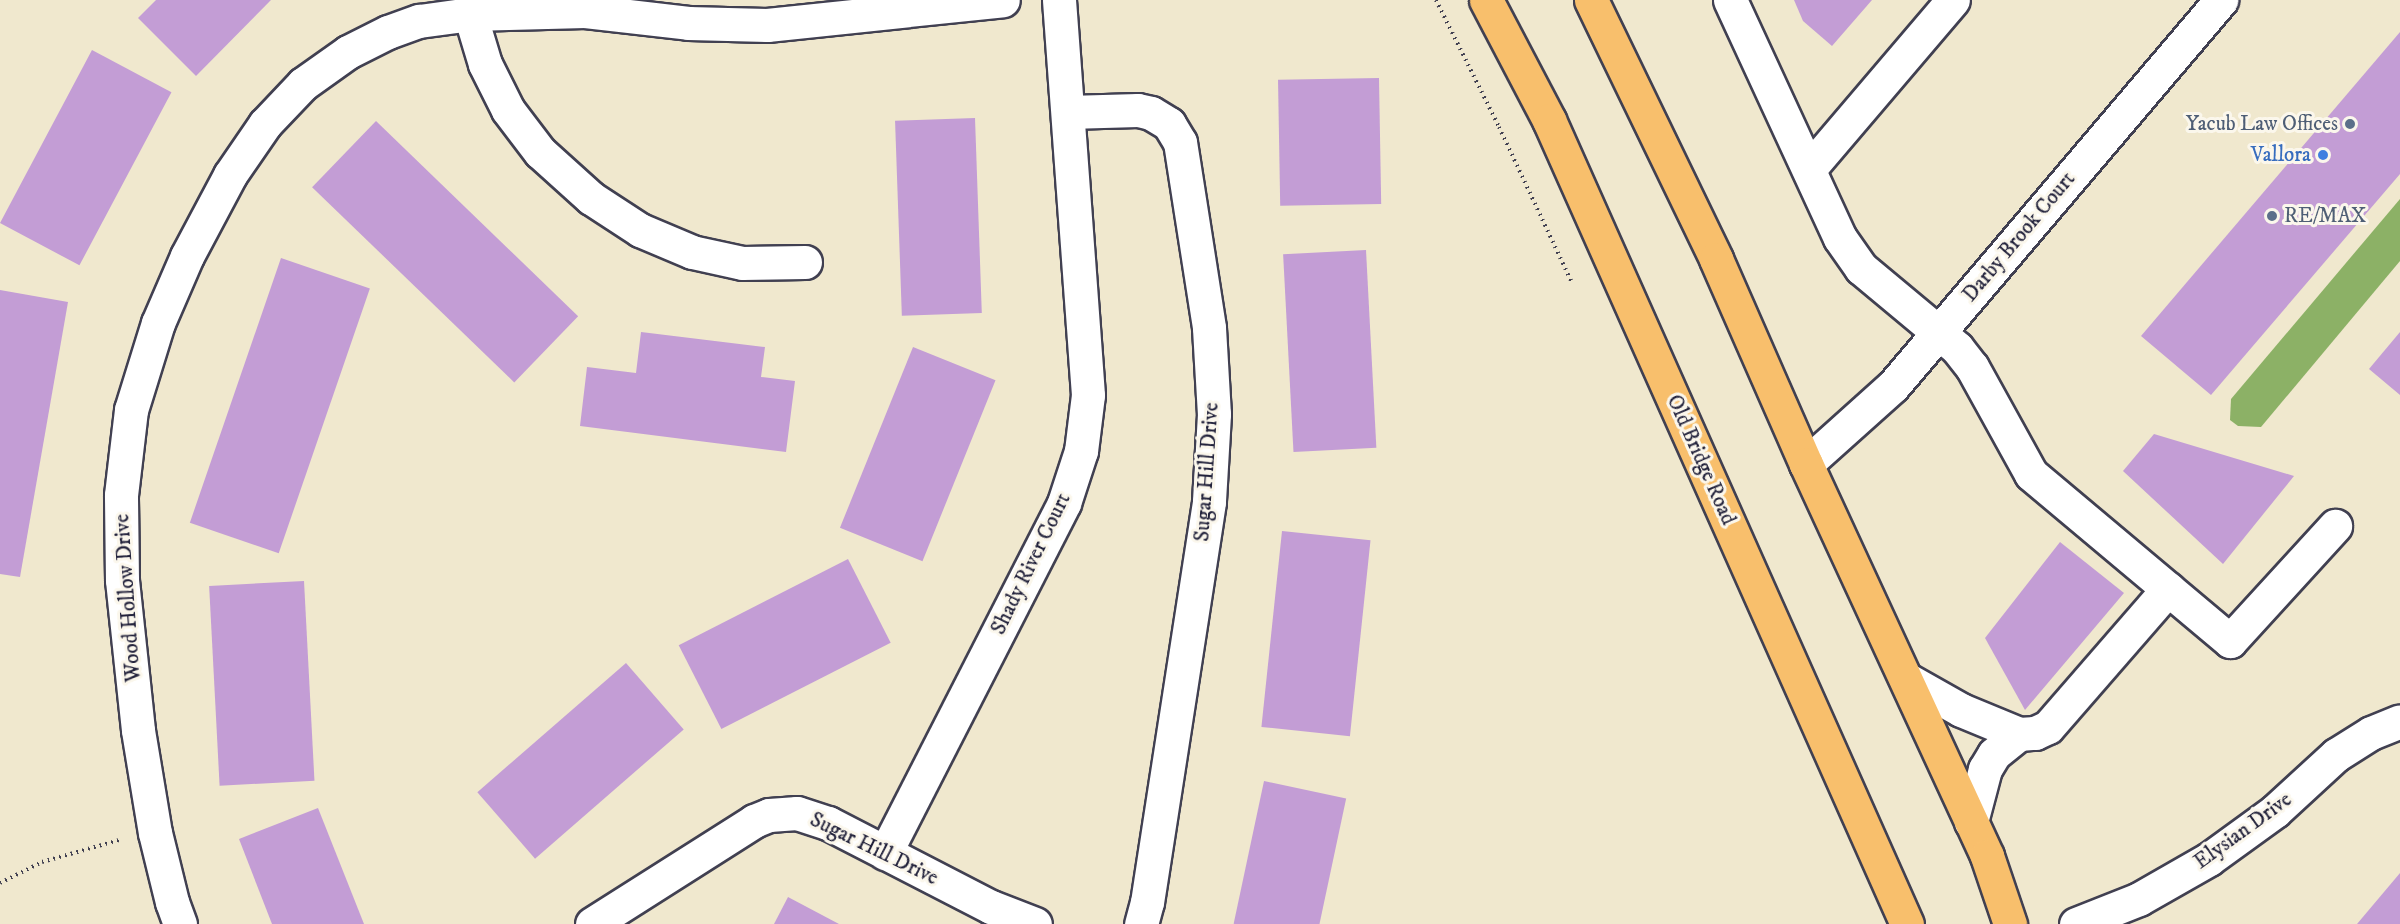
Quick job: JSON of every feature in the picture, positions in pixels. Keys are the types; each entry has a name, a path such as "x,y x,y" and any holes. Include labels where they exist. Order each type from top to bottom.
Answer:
{"main road":[{"name":"Old Bridge Road","path":"1486,0 1549,120 1907,924"},
{"path":"1591,0 1716,259 1806,464 1987,856 2010,924"}],"street":[{"name":"Wood Hollow Drive","path":"180,924 172,902 155,833 138,730 122,580 121,495 130,410 158,323 187,256 230,176 265,124 303,84 348,52 388,32 419,21 470,14 585,5 688,23 767,25 874,7 1003,0"},
{"name":"Shady River Court","path":"885,853 1064,503 1081,451 1088,395 1059,0"},
{"path":"1730,0 1840,238 1861,268 1939,331 1972,367 2031,474 2230,641 2336,526"},
{"path":"1809,169 1953,0"},
{"name":"Darby Brook Court","path":"1806,464 1893,386 2221,0"},
{"path":"470,14 485,63 508,110 540,152 591,198 640,230 692,252 742,263 805,262"},
{"name":"Sugar Hill Drive","path":"1068,112 1138,110 1151,113 1169,124 1180,142 1209,327 1214,414 1209,502 1147,902 1141,924"},
{"path":"1906,679 1961,710 2019,734 2035,733 2048,727 2169,589"},
{"name":"Elysian Drive","path":"2076,924 2139,898 2210,860 2275,811 2336,755 2371,733 2400,721"},
{"path":"1971,822 1985,770 1999,748 2019,734"},
{"name":"Sugar Hill Drive","path":"592,924 754,820 769,814 797,813 818,819 885,853 987,916 1035,924"}],"path":[{"path":"1436,0 1499,126 1572,283"},
{"path":"0,883 42,862 99,844 155,833"}],"green space":[{"path":"2400,199 2400,261 2261,427 2238,426 2230,420 2231,399"}],"building":[{"path":"156,0 271,0 196,76 138,18"},
{"path":"1794,0 1872,0 1832,46 1803,21"},
{"path":"2400,32 2400,174 2211,395 2141,336"},
{"path":"92,50 171,92 79,265 0,223"},
{"path":"1379,78 1381,204 1280,206 1278,80"},
{"path":"975,118 982,313 902,316 895,121"},
{"path":"376,121 578,316 514,382 312,187"},
{"path":"1366,250 1376,448 1293,452 1283,254"},
{"path":"281,258 370,289 279,553 190,523"},
{"path":"0,290 68,302 20,577 0,574"},
{"path":"641,332 765,347 761,377 795,381 786,452 580,426 587,367 636,373"},
{"path":"2400,332 2400,395 2369,369"},
{"path":"913,347 996,380 922,561 840,528"},
{"path":"2154,434 2294,476 2223,564 2123,471"},
{"path":"1282,531 1371,540 1350,736 1261,727"},
{"path":"2060,542 2124,593 2025,710 1985,638"},
{"path":"848,559 891,643 721,729 679,645"},
{"path":"304,581 314,781 220,786 209,586"},
{"path":"626,663 684,729 535,859 477,792"},
{"path":"1264,781 1346,798 1319,924 1234,924"},
{"path":"318,808 364,924 272,924 239,839"},
{"path":"2400,873 2400,924 2357,924"},
{"path":"788,897 839,924 774,924"}],"place":[{"name":"Yacub Law Offices","path":"2350,124"},
{"name":"Vallora","path":"2323,155"},
{"name":"RE/MAX","path":"2272,216"}]}
